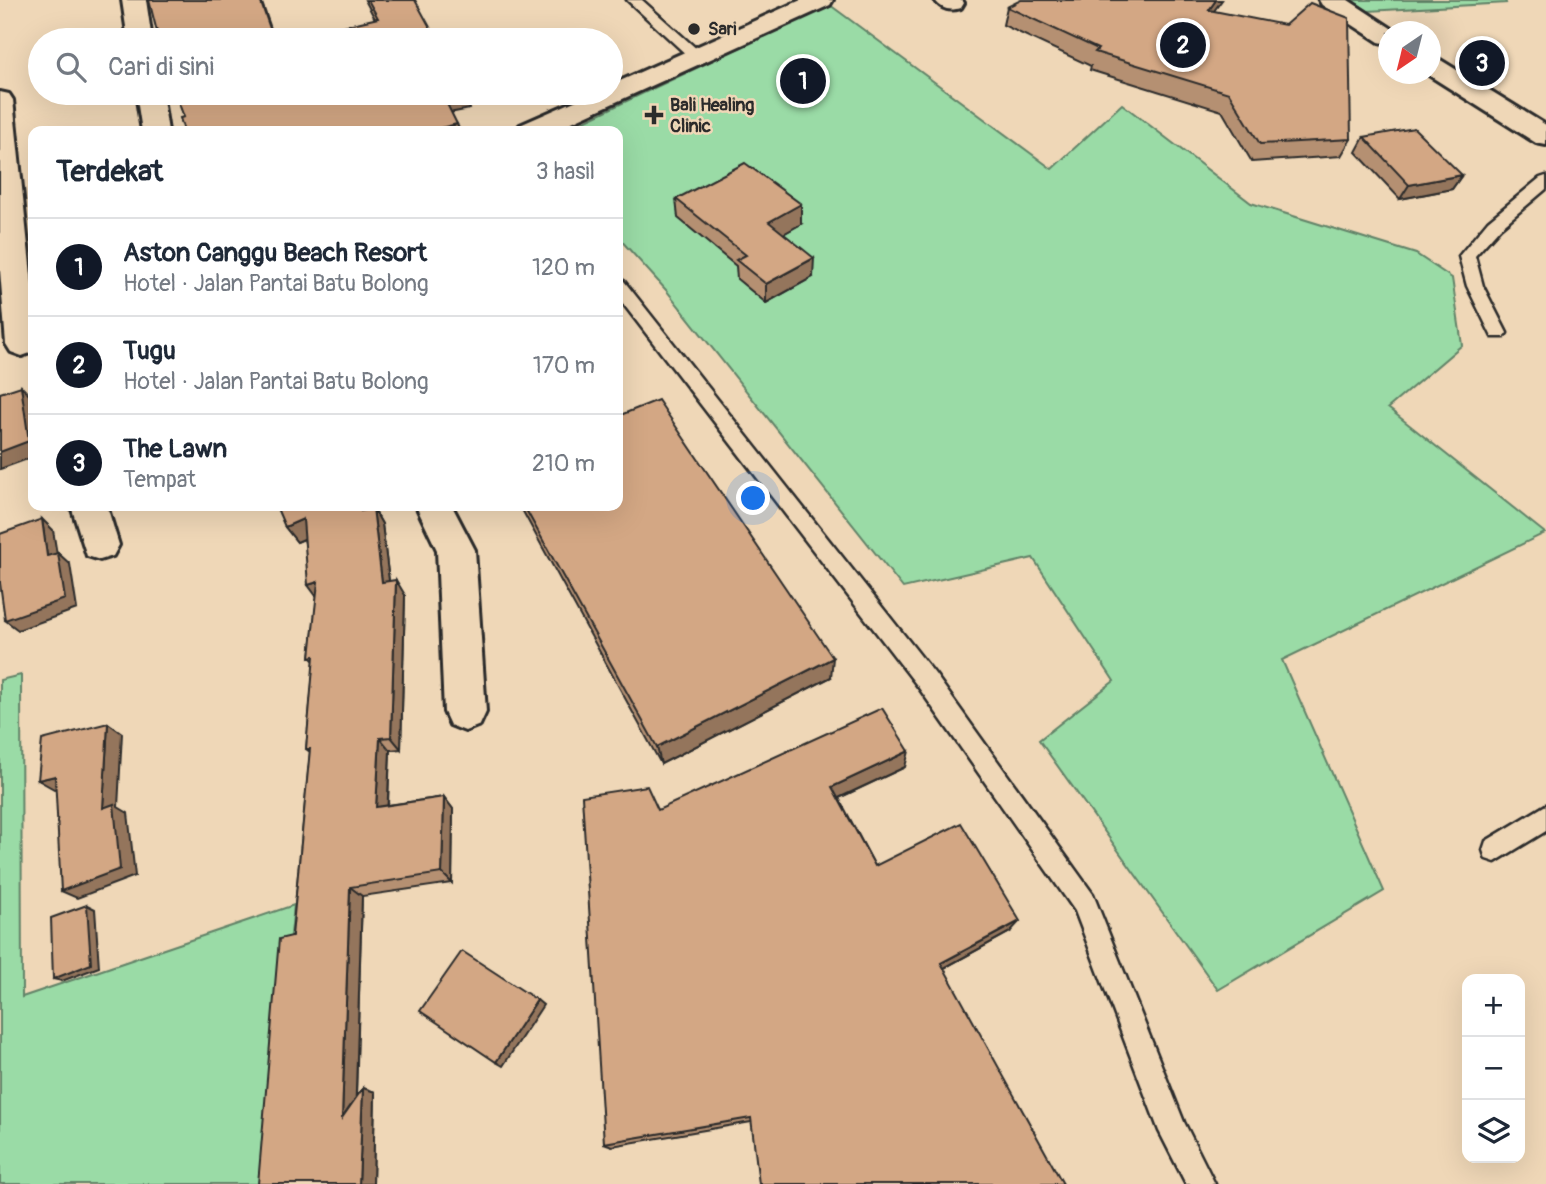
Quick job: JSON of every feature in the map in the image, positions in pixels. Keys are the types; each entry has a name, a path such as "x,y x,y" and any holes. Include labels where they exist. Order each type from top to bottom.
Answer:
{"street":[{"path":"134,0 138,28"},
{"path":"623,88 821,0"},
{"path":"1331,0 1378,31"},
{"path":"1441,71 1546,137"},
{"path":"0,100 18,346"},
{"path":"151,105 154,126"},
{"path":"541,126 586,105"},
{"path":"90,511 100,545"},
{"path":"436,511 456,550 465,712"}],"lane":[{"path":"634,0 695,55"},
{"path":"1498,333 1475,286 1467,256 1478,240 1507,212 1546,181"},
{"path":"623,291 927,681 1084,903 1173,1131 1201,1184"},
{"path":"1495,850 1546,817"}],"green space":[{"path":"1351,0 1505,0 1506,3 1368,11"},
{"path":"830,5 1052,169 1122,104 1251,203 1416,254 1452,278 1462,345 1388,408 1545,533 1282,660 1384,891 1218,990 1039,740 1114,681 1033,558 903,588 666,290 623,243 623,126 574,126"},
{"path":"21,675 22,997 294,905 266,1184 0,1184 0,680"}],"building":[{"path":"149,0 260,0 270,28 156,28"},
{"path":"368,0 415,0 430,28 335,28 378,18"},
{"path":"1021,0 1216,0 1209,10 1285,25 1310,3 1349,18 1351,139 1260,144 1229,93 1095,52 1098,49 1007,7"},
{"path":"180,105 448,105 457,124 182,126 180,118 184,117"},
{"path":"1414,128 1462,175 1409,185 1364,137"},
{"path":"745,163 801,204 769,222 814,258 766,284 736,260 746,255 676,199"},
{"path":"21,386 28,441 0,452 0,393"},
{"path":"658,400 833,658 657,747 527,511 623,511 623,414"},
{"path":"278,511 373,511 382,582 396,580 391,737 380,738 376,807 444,797 442,873 350,887 342,1118 363,1088 359,1184 258,1184 279,939 292,936 310,749 306,749 314,656 310,657 318,582 308,585 303,519 285,527"},
{"path":"42,519 47,556 58,553 65,599 5,620 0,583 0,534"},
{"path":"882,708 909,751 832,787 875,866 961,823 1020,921 941,963 1063,1184 759,1184 751,1118 604,1143 582,796 647,786 658,810"},
{"path":"108,723 103,808 114,804 120,869 61,891 55,776 38,780 42,740"},
{"path":"87,905 91,964 53,979 51,918"},
{"path":"462,951 537,1000 496,1062 420,1011"}],"place":[{"name":"Sari","path":"694,29"},
{"name":"Tugu","path":"1183,45"},
{"name":"The Lawn","path":"1482,63"},
{"name":"Aston Canggu Beach Resort","path":"803,81"},
{"name":"Bali Healing Clinic","path":"654,115"}]}
